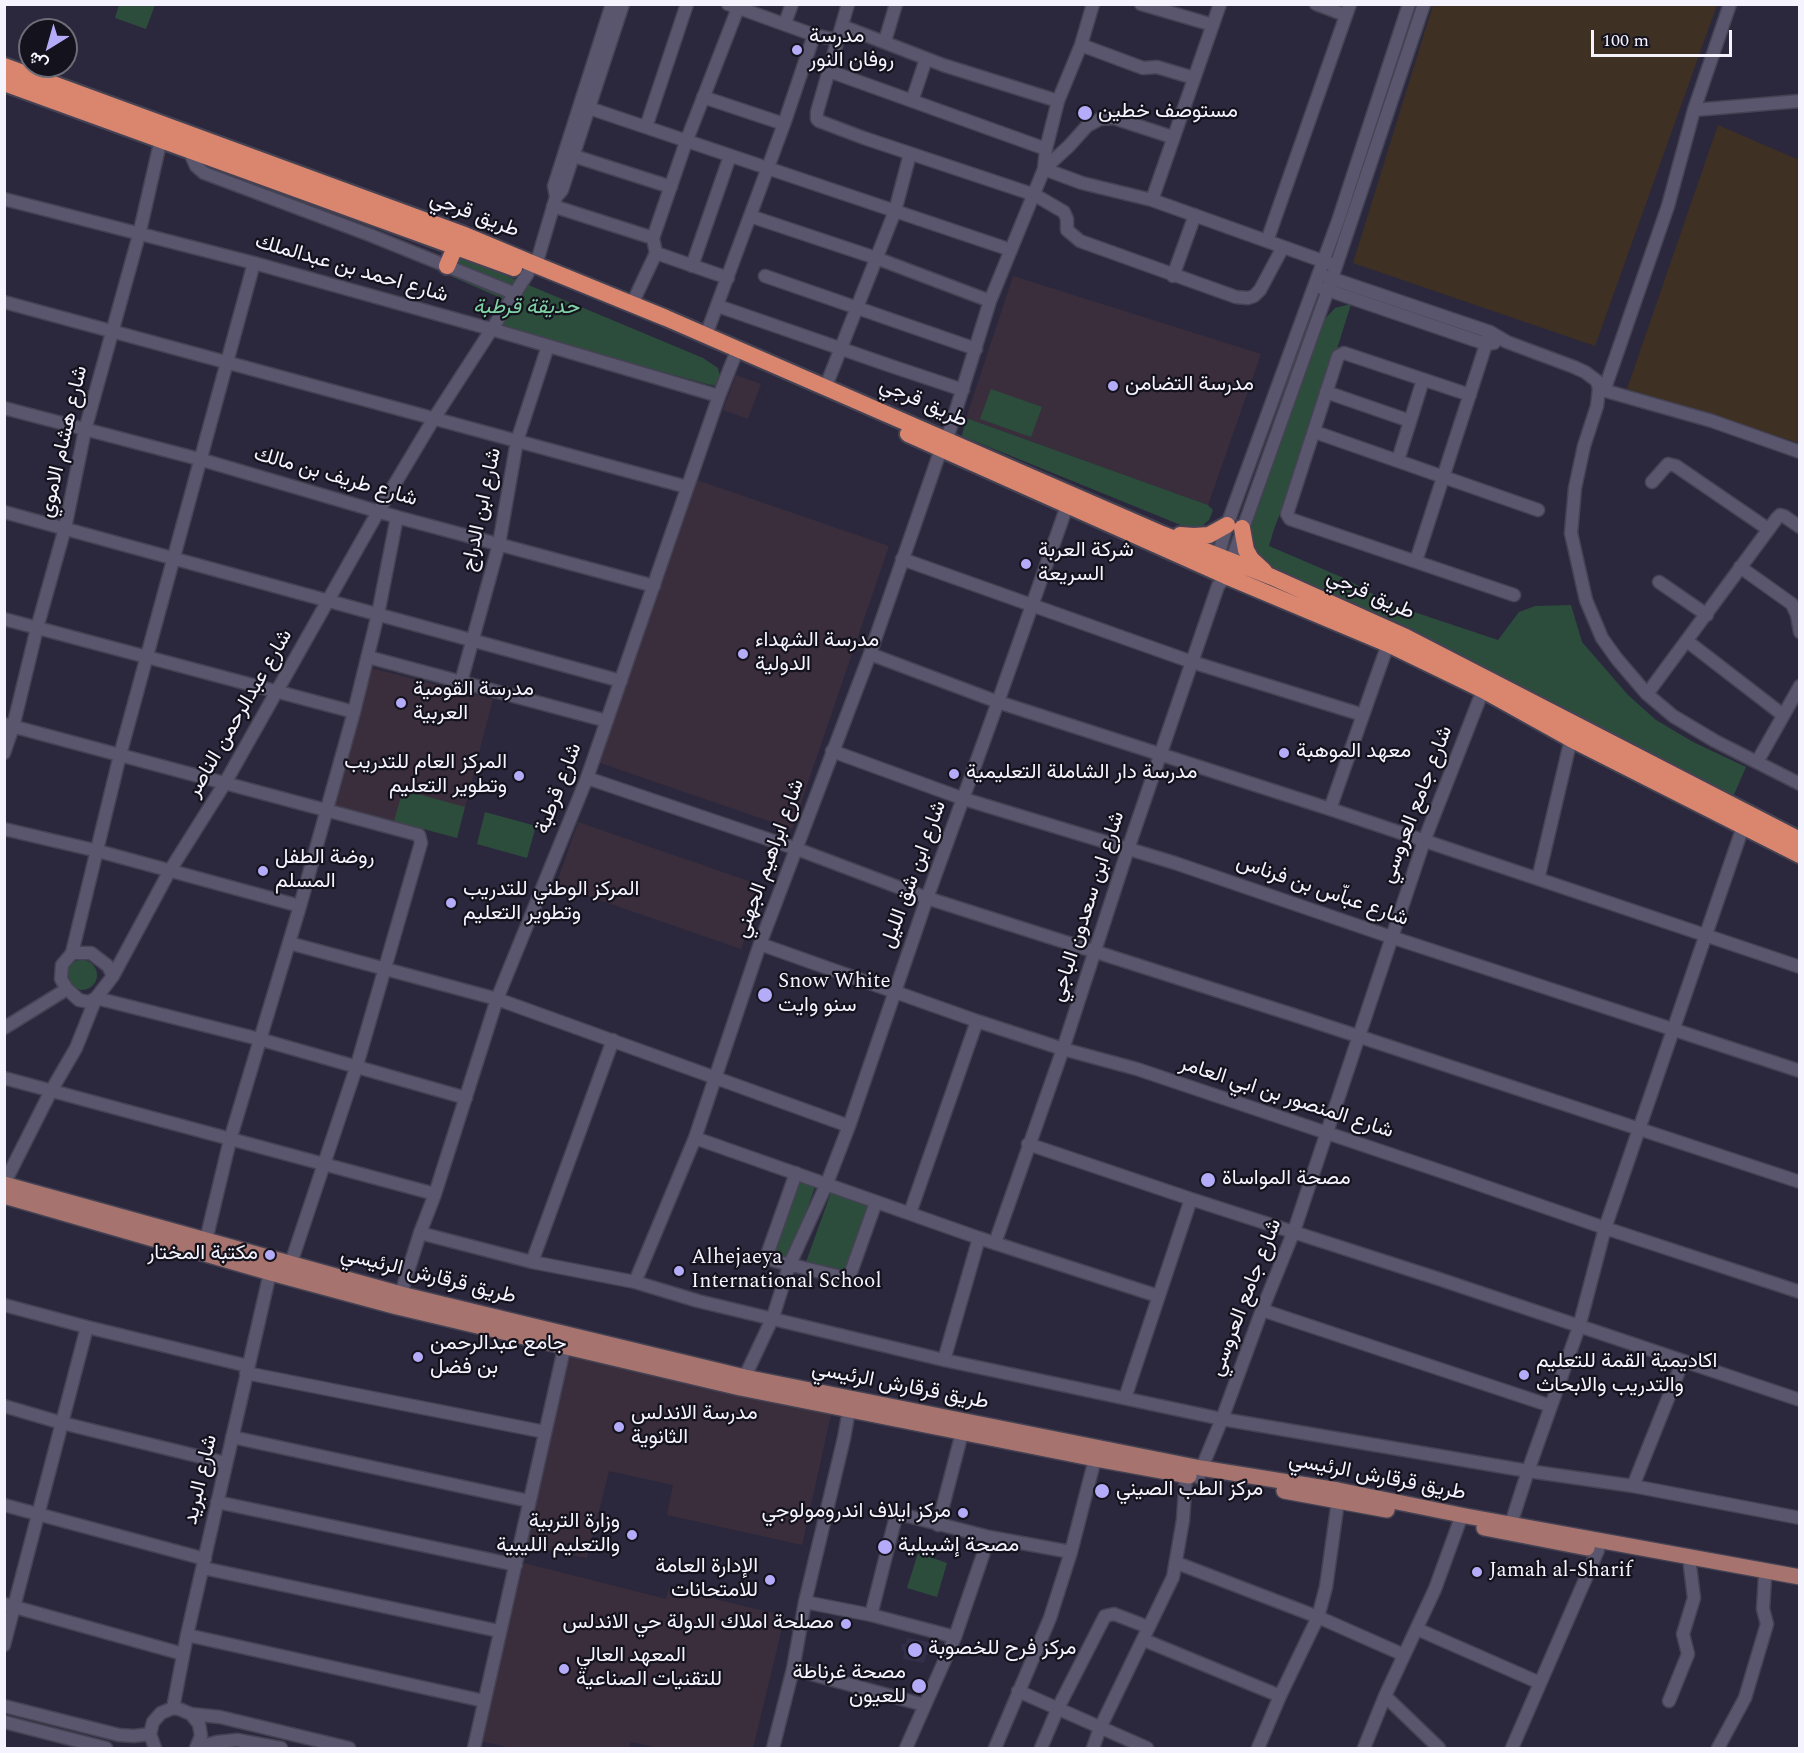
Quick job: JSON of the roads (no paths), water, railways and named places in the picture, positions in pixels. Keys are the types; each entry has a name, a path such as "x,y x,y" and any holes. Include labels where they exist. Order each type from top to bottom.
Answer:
{"highway":[{"path":"4,59 18,70"},
{"name":"طريق قرجي","path":"37,78 462,234 532,269 734,358 1162,534 1221,569 1272,577 1426,647 1746,820 1800,855"},
{"name":"طريق قرجي","path":"4,83 456,245 632,304 706,335 826,386 1067,506 1221,569 1388,644 1483,690 1571,739 1746,820 1800,840"},
{"path":"447,266 456,245"},
{"path":"1162,534 1202,536 1235,526 1251,559 1272,577"}],"main road":[{"name":"طريق قرقارش الرئيسي","path":"4,1184 206,1240 272,1267 291,1263 399,1300 849,1410 1095,1459 1338,1490 1598,1550 1800,1584"},
{"name":"طريق قرقارش الرئيسي","path":"4,1196 565,1345 1338,1501 1800,1577"}],"street":[{"path":"555,201 562,190 574,156 612,4"},
{"path":"555,201 554,186 623,4"},
{"path":"646,127 687,4"},
{"path":"785,23 792,4"},
{"path":"848,4 817,112 817,119 864,138 1035,195 1064,212 1067,219 1067,230 1080,241 1236,297 1254,296 1263,285 1283,247"},
{"path":"885,41 896,4"},
{"path":"1044,169 1046,149 1058,101 1081,45 1093,4"},
{"path":"1141,4 1212,25"},
{"path":"1152,200 1220,4"},
{"path":"1267,241 1348,10 1316,4"},
{"path":"1235,526 1409,4"},
{"path":"1235,526 1332,278 1424,4"},
{"path":"1730,4 1694,110 1668,206 1584,446 1575,488 1572,533 1586,600 1602,638 1647,694 1672,716 1800,784"},
{"path":"632,304 656,253 653,238 733,6 814,35 838,40"},
{"path":"842,26 926,59 1058,101"},
{"path":"706,335 784,124 814,35"},
{"path":"1081,45 1143,68 1157,67 1194,78"},
{"path":"912,101 926,59"},
{"path":"829,71 1046,149"},
{"path":"702,97 784,124"},
{"path":"1694,110 1800,101"},
{"path":"585,106 1011,250"},
{"path":"1044,169 1087,126 1100,119 1114,118 1172,138"},
{"name":"شارع هشام الاموي","path":"4,753 9,725 65,528 85,430 139,235 161,139"},
{"path":"188,148 196,166 204,172 516,294"},
{"path":"826,386 895,211 910,154"},
{"path":"574,156 671,187"},
{"path":"692,266 730,156"},
{"path":"1044,169 1083,183 1152,200 1323,261 1332,278"},
{"name":"شارع ابراهيم الجهني","path":"635,1282 695,1138 760,944 870,654 963,390 990,301 1044,169"},
{"name":"شارع احمد بن عبدالملك","path":"4,199 254,263 492,329 718,396"},
{"path":"555,201 653,238"},
{"name":"شارع عبدالرحمن الناصر","path":"4,1184 51,1091 76,1048 96,998 113,976 169,872 225,783 378,512 433,420 532,269 555,201"},
{"path":"1173,276 1195,215"},
{"path":"750,216 876,258 990,301"},
{"path":"656,253 728,278"},
{"path":"254,263 120,755 72,954 62,965 61,979 67,989 79,1000 89,1002 96,998 259,1039 357,1065 466,1098"},
{"path":"765,276 976,349"},
{"path":"1317,280 1332,278 1488,338 1551,357 1585,372 1596,381 1602,390 1712,421 1800,452"},
{"path":"4,302 687,487"},
{"path":"718,306 963,390"},
{"path":"1416,561 1488,338"},
{"name":"شارع ابن الدراج","path":"461,682 499,544 517,441 548,346"},
{"path":"1470,395 1344,353 1338,356 1287,514 1290,519 1514,596"},
{"name":"شارع قرطبة","path":"399,1300 497,999 587,778 718,396 734,358"},
{"path":"1398,460 1423,380"},
{"path":"1326,392 1410,421"},
{"name":"شارع طريف بن مالك","path":"4,408 199,459 378,512 654,586"},
{"path":"1315,432 1538,510"},
{"path":"1652,482 1668,464 1676,466 1768,530"},
{"name":"شارع ابن شق الليل","path":"742,1382 773,1317 789,1266 827,1183 849,1126 927,898 1067,506"},
{"path":"4,512 621,681"},
{"path":"1647,694 1780,515 1800,527"},
{"path":"206,1240 230,1140 289,944 354,712 378,614 397,517"},
{"name":"شارع ابن سعدون الباجي","path":"995,1243 1063,1049 1235,526"},
{"path":"902,559 1192,662 1363,715"},
{"path":"1740,567 1792,604 1800,632"},
{"path":"1659,582 1707,615"},
{"path":"4,619 354,712"},
{"path":"1687,641 1783,715"},
{"path":"1330,809 1388,644"},
{"path":"870,654 998,702 1330,809 1800,967"},
{"path":"368,657 607,721"},
{"name":"شارع جامع العروسي","path":"1093,1749 1100,1728 1171,1583 1195,1473 1222,1419 1262,1310 1294,1232 1424,841 1483,690"},
{"path":"1757,762 1799,690"},
{"path":"9,725 416,833 421,838 357,1065 291,1263"},
{"path":"1538,879 1571,739"},
{"name":"شارع عباّس بن فرناس","path":"832,751 964,799 1175,863 1391,937 1800,1071"},
{"path":"587,778 797,849 927,898 1359,1036 1800,1182"},
{"path":"1509,1529 1579,1327 1605,1228 1746,820"},
{"path":"4,828 300,906"},
{"path":"289,944 497,999 849,1126"},
{"name":"شارع المنصور بن ابي العامر","path":"760,944 977,1021 1137,1070 1800,1292"},
{"path":"72,954 91,953 108,966 113,976"},
{"path":"4,1028 67,989"},
{"path":"910,1213 977,1021"},
{"path":"532,1262 614,1040"},
{"path":"4,1078 435,1194"},
{"path":"695,1138 979,1238 1158,1296"},
{"path":"1028,1144 1800,1400"},
{"path":"796,1173 768,1252 769,1257 775,1261 842,1278 848,1277 876,1202"},
{"path":"1125,1398 1191,1199"},
{"path":"420,1233 532,1262 635,1282 698,1301 773,1317 944,1360 1222,1419 1528,1471 1633,1486 1800,1518"},
{"path":"944,1360 979,1238"},
{"name":"شارع البريد","path":"173,1708 187,1635 272,1267"},
{"path":"4,1305 247,1369 545,1432"},
{"path":"1262,1310 1551,1406"},
{"path":"4,1645 10,1605 40,1516 87,1327"},
{"path":"474,1749 565,1345"},
{"path":"1633,1486 1683,1361"},
{"path":"4,1406 62,1423 226,1463"},
{"path":"773,1749 793,1669 805,1602 849,1410"},
{"path":"938,1525 962,1433"},
{"path":"232,1437 530,1501"},
{"path":"995,1749 1050,1618 1071,1552 1095,1459"},
{"path":"1258,1749 1280,1696 1318,1617 1326,1587 1338,1501"},
{"path":"217,1502 516,1565"},
{"path":"4,1505 204,1564 499,1631"},
{"path":"870,1615 896,1518 908,1516 989,1537 1071,1552"},
{"path":"1364,1749 1385,1696 1435,1589 1459,1522"},
{"path":"909,1748 924,1706 955,1637 989,1537"},
{"path":"1512,1749 1598,1550"},
{"path":"1177,1563 1318,1617 1404,1655"},
{"path":"1669,1701 1688,1654 1683,1634 1694,1598 1690,1566"},
{"path":"1718,1749 1727,1728 1745,1698 1767,1624 1762,1609 1765,1577"},
{"path":"805,1602 870,1615 955,1637"},
{"path":"10,1605 183,1654"},
{"path":"1041,1749 1058,1708 1105,1616 1114,1614 1148,1627"},
{"path":"1418,1629 1540,1683"},
{"path":"187,1635 484,1701"},
{"path":"1144,1640 1280,1696"},
{"path":"793,1669 924,1706"},
{"path":"1018,1691 1147,1749"},
{"path":"1385,1696 1439,1749"},
{"path":"4,1706 119,1735 150,1734"},
{"path":"155,1749 150,1734 153,1722 161,1713 173,1708 191,1714 220,1717 349,1749"},
{"path":"191,1714 200,1730 196,1748"},
{"path":"4,1722 106,1749"},
{"path":"196,1748 217,1742 237,1740 281,1749"}],"place":[{"name":"مدرسة روفان النور","path":"797,50"},
{"name":"مستوصف خطين","path":"1085,113"},
{"name":"مدرسة التضامن","path":"1113,386"},
{"name":"شركة العربة السريعة","path":"1026,564"},
{"name":"مدرسة الشهداء الدولية","path":"743,654"},
{"name":"مدرسة القومية العربية","path":"401,703"},
{"name":"معهد الموهبة","path":"1284,753"},
{"name":"مدرسة دار الشاملة التعليمية","path":"954,774"},
{"name":"المركز العام للتدريب وتطوير التعليم","path":"519,776"},
{"name":"روضة الطفل المسلم","path":"263,871"},
{"name":"المركز الوطني للتدريب وتطوير التعليم","path":"451,903"},
{"name":"Snow White سنو وايت","path":"765,995"},
{"name":"مصحة المواساة","path":"1208,1180"},
{"name":"مكتبة المختار","path":"270,1255"},
{"name":"Alhejaeya International School","path":"679,1271"},
{"name":"جامع عبدالرحمن بن فضل","path":"418,1357"},
{"name":"اكاديمية القمة للتعليم والتدريب والابحاث","path":"1524,1375"},
{"name":"مدرسة الاندلس الثانوية","path":"619,1427"},
{"name":"مركز الطب الصيني","path":"1102,1491"},
{"name":"مركز ايلاف اندرومولوجي","path":"963,1513"},
{"name":"وزارة التربية والتعليم الليبية","path":"632,1535"},
{"name":"مصحة إشبيلية","path":"885,1547"},
{"name":"Jamah al-Sharif","path":"1477,1572"},
{"name":"الإدارة العامة للامتحانات","path":"770,1580"},
{"name":"مصلحة املاك الدولة حي الاندلس","path":"846,1624"},
{"name":"مركز فرح للخصوبة","path":"915,1650"},
{"name":"المعهد العالي للتقنيات الصناعية","path":"564,1669"},
{"name":"مصحة غرناطة للعيون","path":"919,1686"}],"park label":[{"name":"حديقة قرطبة","path":"526,309"}]}
